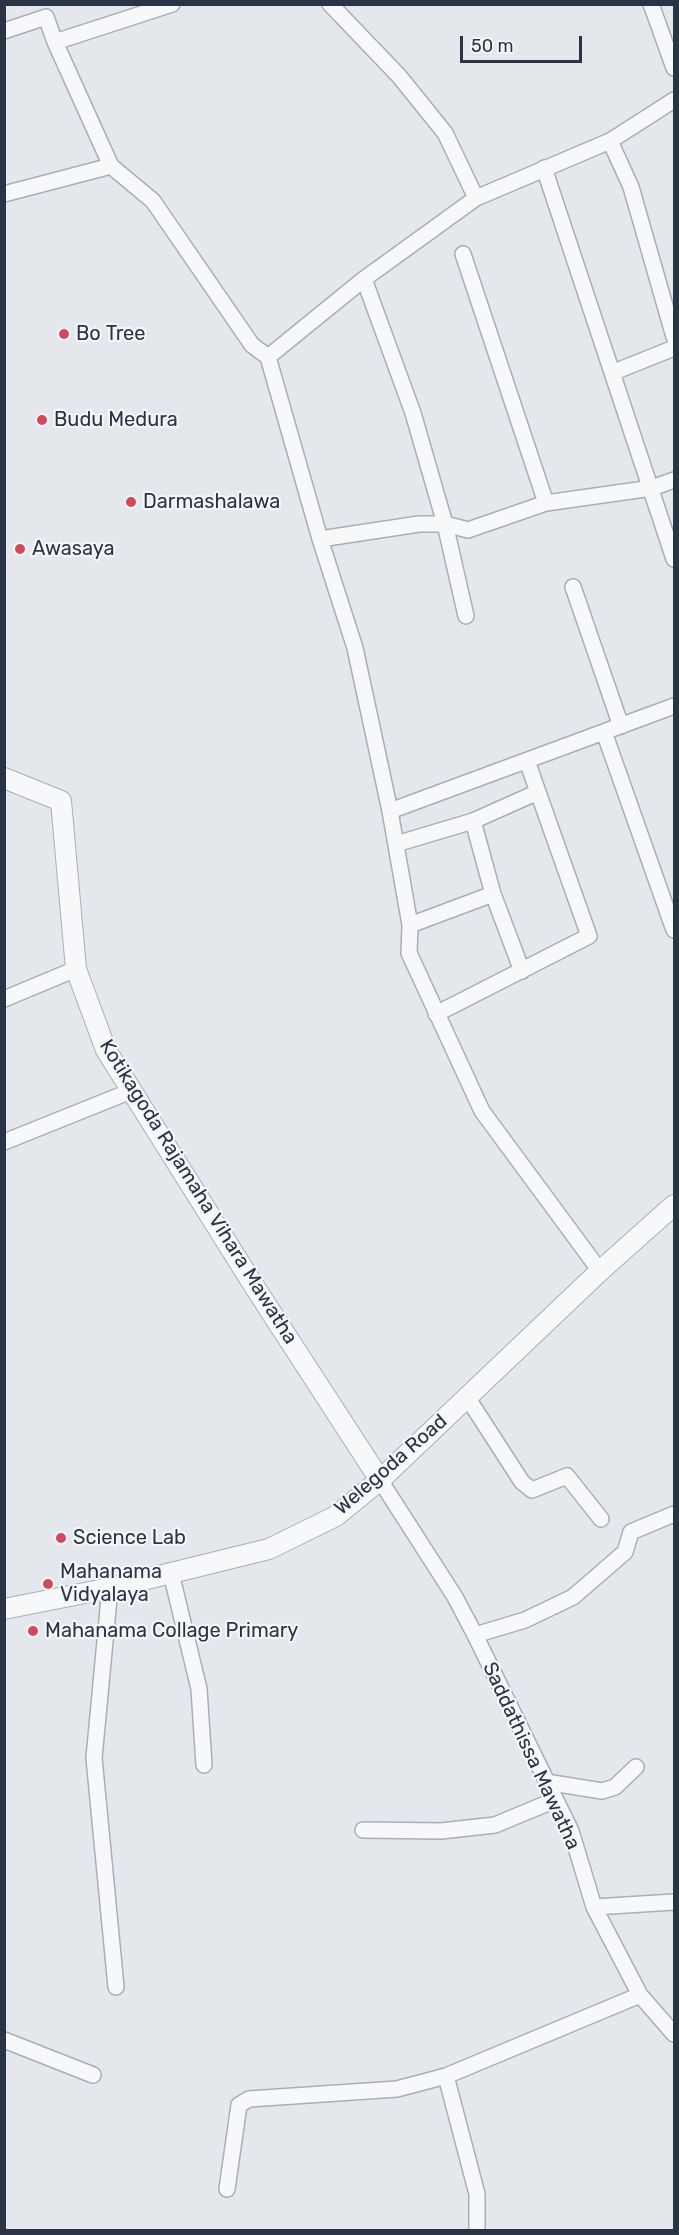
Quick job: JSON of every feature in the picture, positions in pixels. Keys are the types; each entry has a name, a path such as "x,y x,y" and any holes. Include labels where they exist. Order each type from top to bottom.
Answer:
{"street":[{"path":"55,42 172,4"},
{"path":"330,4 399,76 445,134 476,198"},
{"path":"651,4 675,69"},
{"path":"4,31 46,17 55,42 111,165 153,201 252,345 268,357 320,539 355,648 396,844 410,925 409,953 482,1111 600,1271"},
{"path":"268,357 364,279 476,198 610,141 675,100"},
{"path":"610,141 631,188 675,337"},
{"path":"4,194 111,165"},
{"path":"544,168 674,554"},
{"path":"463,254 546,503"},
{"path":"364,279 413,413 445,524 466,616"},
{"path":"614,372 675,348"},
{"path":"320,539 419,524 445,524 468,530 546,503 652,488 675,480"},
{"path":"573,586 621,726"},
{"path":"390,811 675,706"},
{"path":"604,732 671,909 675,930"},
{"path":"436,1014 589,936 526,761"},
{"name":"Kotikagoda Rajamaha Vihara Mawatha","path":"4,778 61,801 75,969 106,1050 255,1289 380,1480"},
{"path":"396,844 473,821 538,792"},
{"path":"473,821 493,894 522,970"},
{"path":"410,925 493,894"},
{"path":"4,999 75,969"},
{"path":"4,1142 130,1091"},
{"name":"Welegoda Road","path":"4,1609 110,1588 269,1549 336,1516 380,1480 600,1271 675,1205"},
{"path":"467,1397 522,1482 532,1490 567,1476 601,1519"},
{"name":"Saddathissa Mawatha","path":"380,1480 455,1597 475,1635 571,1831 594,1907 640,1995 675,2034"},
{"path":"475,1635 525,1620 573,1597 625,1552 631,1532 675,1514"},
{"path":"171,1573 199,1689 204,1765"},
{"path":"110,1588 94,1758 116,1987"},
{"path":"546,1782 602,1791 615,1787 636,1767"},
{"path":"363,1830 441,1832 495,1825 555,1800"},
{"path":"594,1907 675,1902"},
{"path":"227,2189 239,2105 249,2099 397,2089 446,2076 640,1995"},
{"path":"4,2040 93,2075"},
{"path":"446,2076 477,2194 477,2230"}],"place":[{"name":"Bo Tree","path":"64,334"},
{"name":"Budu Medura","path":"42,420"},
{"name":"Darmashalawa","path":"131,502"},
{"name":"Awasaya","path":"20,549"},
{"name":"Science Lab","path":"61,1538"},
{"name":"Mahanama Vidyalaya","path":"48,1584"},
{"name":"Mahanama Collage Primary","path":"33,1631"}]}
